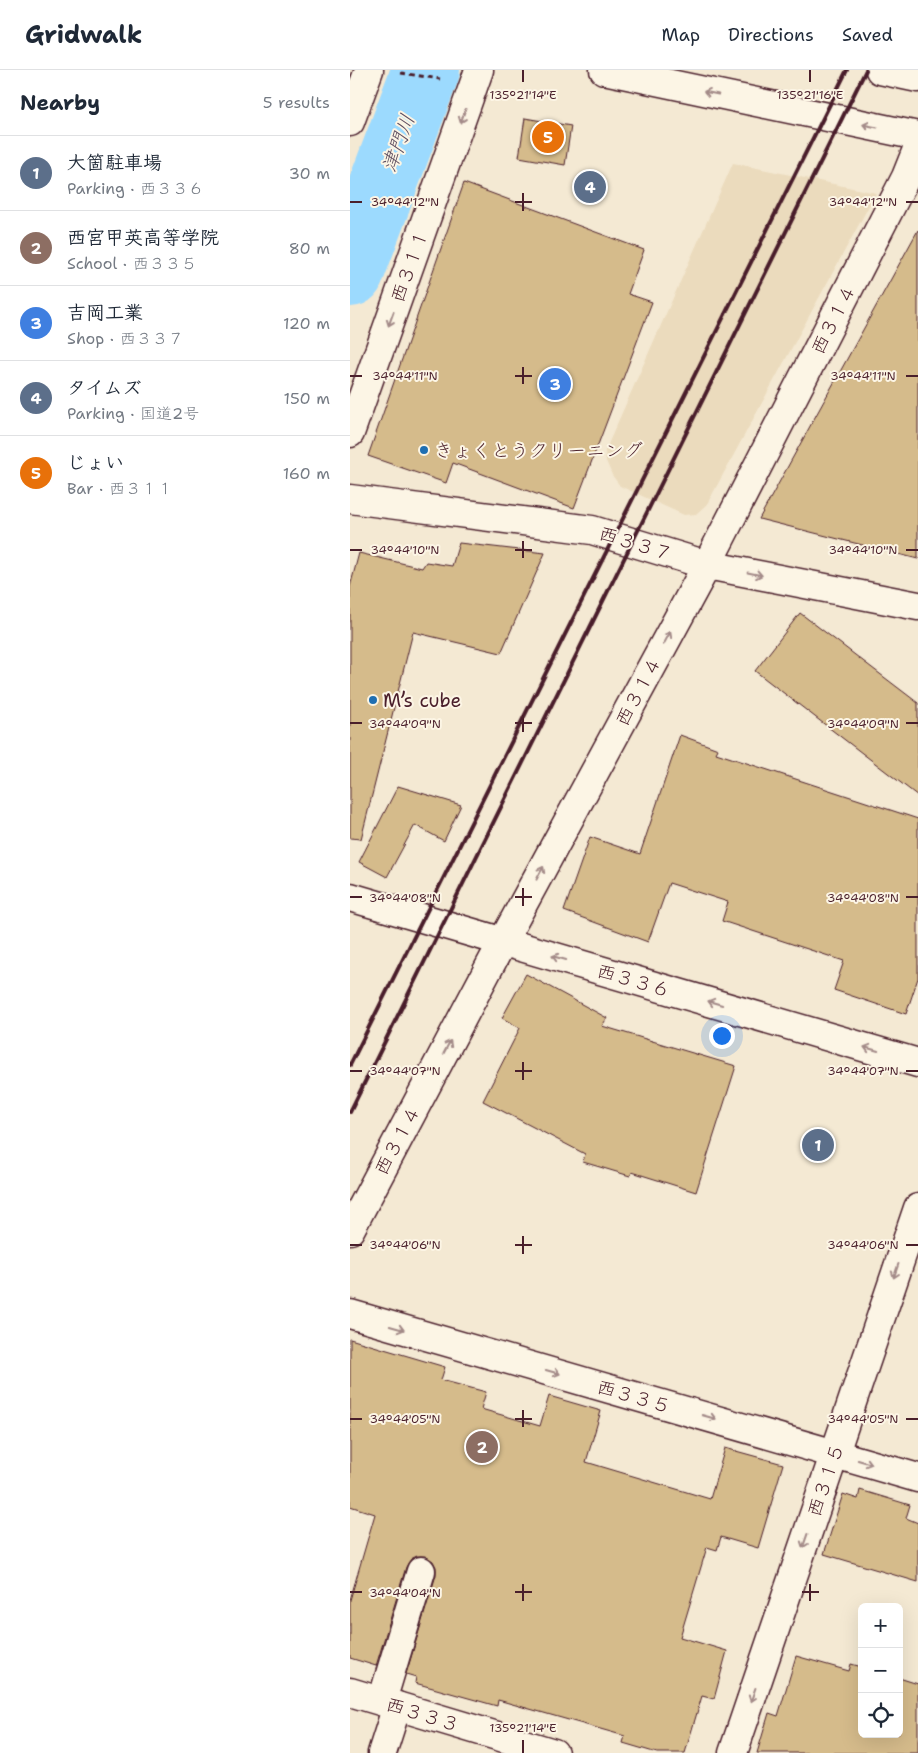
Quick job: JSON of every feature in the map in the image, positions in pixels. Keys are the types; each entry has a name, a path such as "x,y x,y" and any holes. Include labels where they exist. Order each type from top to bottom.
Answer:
{"main road":[{"path":"350,122 370,70"},
{"name":"西３１１","path":"350,433 479,70"},
{"path":"604,70 918,136"},
{"path":"880,70 918,78"},
{"name":"西３１４","path":"350,1230 503,941 707,565 906,177 918,147"},
{"name":"西３３７","path":"350,499 592,530 707,565 918,606"},
{"name":"西３３６","path":"350,897 918,1062"},
{"name":"西３１５","path":"733,1753 918,1208"},
{"name":"西３３５","path":"350,1314 918,1478"},
{"path":"382,1753 389,1703 420,1571"},
{"name":"西３３３","path":"350,1692 554,1753"}],"path":[{"path":"400,73 446,80"}],"shaded area":[{"path":"733,163 876,193 707,504 696,514 684,515 620,486 612,475 606,461 605,451"}],"building":[{"path":"525,118 571,126 565,165 519,157"},
{"path":"464,183 644,250 628,294 652,302 574,508 453,463 446,483 368,456"},
{"path":"918,230 918,559 759,519"},
{"path":"459,543 545,553 501,653 413,632 361,839 350,838 350,587 359,553 422,568 426,562 452,566"},
{"path":"800,613 918,703 918,796 755,671"},
{"path":"680,735 718,749 716,753 918,819 918,978 906,1014 834,990 844,961 722,921 728,902 669,883 648,942 564,911 590,837 640,854"},
{"path":"398,786 461,805 444,841 415,825 387,877 359,862"},
{"path":"526,974 607,1018 602,1026 736,1066 696,1192 632,1172 630,1176 583,1162 585,1154 483,1101 520,1028 502,1018"},
{"path":"350,1339 445,1367 441,1380 486,1392 481,1409 540,1426 549,1396 601,1411 586,1462 710,1499 725,1448 783,1464 758,1548 721,1537 717,1550 707,1547 680,1637 727,1651 714,1699 702,1696 685,1753 657,1753 623,1743 625,1736 498,1700 497,1706 415,1683 416,1677 406,1674 436,1575 436,1567 433,1561 425,1556 417,1556 411,1559 406,1567 376,1666 350,1658 350,1600 375,1514 350,1506"},
{"path":"860,1490 910,1505 906,1518 918,1523 918,1582 824,1554 843,1494 858,1499"},
{"path":"796,1656 849,1671 851,1664 858,1666 858,1738 903,1738 903,1679 918,1684 918,1753 757,1753 769,1713 778,1716"}],"waterway":[{"name":"津門川","path":"350,273 426,70"}],"railway":[{"path":"350,1065 847,70"},
{"path":"350,1112 866,70"}],"place":[{"name":"じょい","path":"548,137"},
{"name":"タイムズ","path":"590,187"},
{"name":"吉岡工業","path":"555,384"},
{"name":"きょくとうクリーニング","path":"424,450"},
{"name":"M’s cube","path":"373,700"},
{"name":"大箇駐車場","path":"818,1145"},
{"name":"西宮甲英高等学院","path":"482,1447"}]}
